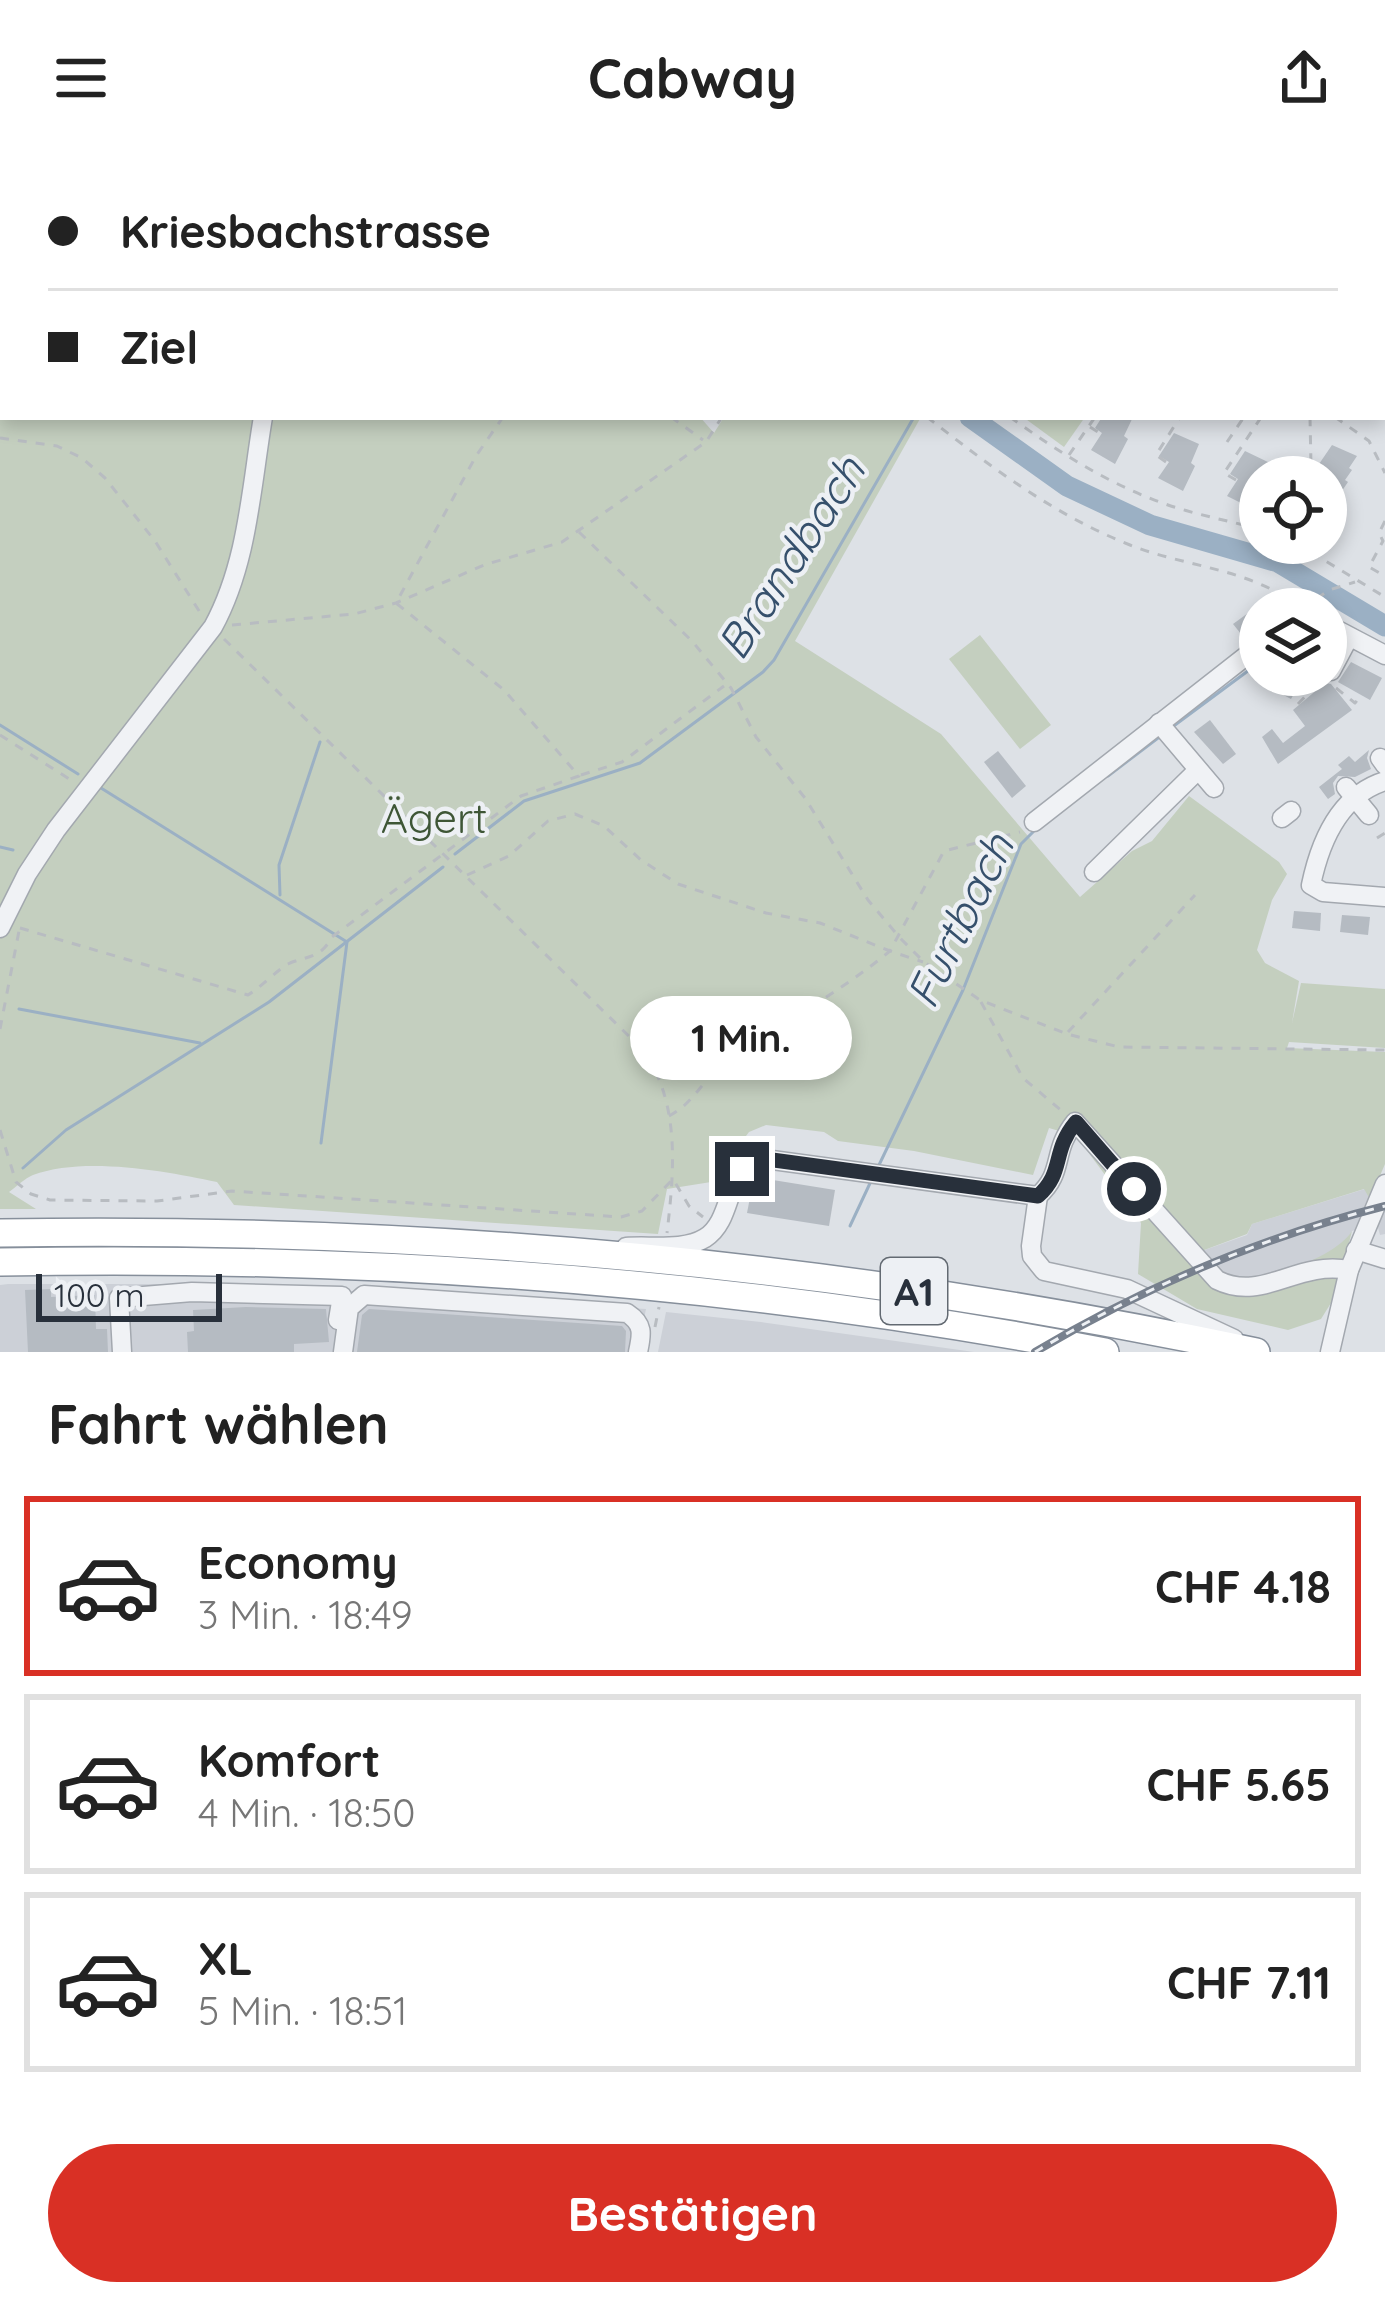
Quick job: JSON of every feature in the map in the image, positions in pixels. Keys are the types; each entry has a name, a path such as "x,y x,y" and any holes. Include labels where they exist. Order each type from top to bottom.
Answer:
{"highway":[{"name":"A1","path":"0,1233 300,1235 568,1251 899,1288 1258,1352"},
{"name":"A1","path":"0,1262 166,1261 380,1268 697,1292 895,1317 1105,1352"}],"street":[{"path":"6,921 27,874 209,617 239,567 262,420"},
{"path":"1347,642 1349,637 1385,655"},
{"path":"1034,821 1169,740 1239,667"},
{"path":"1169,740 1214,788"},
{"path":"1094,872 1197,771"},
{"path":"1363,785 1373,811"},
{"path":"1363,785 1332,826 1311,885 1346,902 1376,890"},
{"path":"1258,1352 1127,1289 1052,1274 1037,1265 1030,1246 1038,1196 1054,1182 1060,1141 1076,1122 1207,1271 1227,1284 1251,1288 1309,1269 1385,1259"},
{"path":"568,1251 687,1245 712,1232 749,1161 758,1158 1038,1196"},
{"path":"1331,1346 1353,1260 1385,1184"},
{"path":"343,1352 349,1309 380,1268"},
{"path":"119,1343 119,1298 192,1292 342,1295 333,1352"},
{"path":"364,1294 627,1313 643,1331 638,1352"}],"path":[{"path":"395,603 501,420"},
{"path":"674,420 706,442"},
{"path":"209,617 354,614 562,542 706,442 720,420"},
{"path":"931,420 1020,488 1076,520 1174,560 1244,575 1272,588"},
{"path":"1014,420 1068,458 1152,499 1239,523"},
{"path":"1068,458 1093,420"},
{"path":"1166,462 1156,455 1178,420"},
{"path":"1227,442 1242,420"},
{"path":"1236,480 1224,472 1259,420"},
{"path":"1310,420 1311,456"},
{"path":"1339,420 1369,441 1385,473"},
{"path":"1088,427 1101,434"},
{"path":"0,438 57,446 94,468 155,541 209,617 643,1050 656,1072 669,1116 674,1179 667,1234"},
{"path":"1385,521 1379,533 1384,542 1369,567 1385,576"},
{"path":"579,532 692,641 729,686 756,737 805,798 868,900 900,938 924,962 980,1000 1067,1034 1119,1047 1385,1050"},
{"path":"1330,564 1385,597"},
{"path":"1335,588 1357,581"},
{"path":"395,603 504,690 579,776"},
{"path":"0,1029 6,921 248,995 291,962 306,963 332,938 520,796 622,762 729,686"},
{"path":"1347,694 1355,703 1360,697"},
{"path":"0,735 86,790"},
{"path":"465,876 509,856 548,821 575,814 604,826 641,860 678,884 766,913 820,922 924,962"},
{"path":"669,1116 690,1104 718,1068 851,983 890,951 944,851 1018,833 1034,821"},
{"path":"1377,838 1385,833"},
{"path":"1067,1034 1195,895"},
{"path":"980,1000 1023,1078 1060,1109"},
{"path":"0,1130 16,1182 50,1200 157,1201 232,1191 620,1217 642,1211 674,1179"},
{"path":"674,1179 698,1216"}],"shaded area":[{"path":"1365,1189 1385,1194 1385,1234 1380,1235 1377,1224 1352,1231 1345,1243 1319,1259 1246,1281 1222,1275 1199,1252 1247,1235 1252,1224"},
{"path":"230,1284 646,1309 637,1352 0,1352 0,1285"},
{"path":"666,1312 761,1322 974,1352 658,1352"}],"green space":[{"name":"Ägert","path":"0,420 703,420 714,433 722,420 919,420 795,641 941,734 1080,897 1132,851 1152,841 1189,796 1279,862 1287,874 1272,900 1257,950 1265,963 1299,981 1292,1023 1301,983 1385,989 1385,1048 1289,1042 1287,1048 1385,1052 1385,1164 1370,1199 1364,1189 1252,1224 1247,1234 1199,1252 1229,1277 1258,1277 1313,1260 1352,1231 1336,1295 1321,1319 1288,1330 1197,1309 1138,1274 1141,1223 1076,1136 1049,1128 1033,1175 838,1141 824,1132 766,1125 749,1132 711,1182 667,1189 658,1234 234,1205 217,1182 100,1166 33,1175 9,1192 36,1209 0,1209"},
{"path":"1027,420 1083,420 1064,447"},
{"path":"980,635 1051,725 1020,749 949,659"}],"building":[{"path":"1100,420 1132,420 1115,464 1091,450 1102,433 1095,428"},
{"path":"1174,433 1199,444 1183,491 1158,478 1169,462 1159,456"},
{"path":"1332,445 1357,456 1347,477 1347,456 1324,456"},
{"path":"1239,460 1239,502 1227,496 1238,479 1230,474"},
{"path":"1351,662 1382,678 1370,700 1347,687"},
{"path":"1310,696 1341,696 1352,710 1278,764 1262,737 1272,729 1283,743 1305,726 1293,710"},
{"path":"1210,720 1236,754 1223,764 1194,732"},
{"path":"1369,750 1371,769 1355,777 1338,776 1333,783 1335,794 1328,799 1319,787 1342,769 1338,765 1349,756 1355,762"},
{"path":"998,751 1026,786 1012,798 984,762"},
{"path":"1294,911 1321,913 1320,931 1292,928"},
{"path":"1342,915 1370,917 1368,935 1340,932"},
{"path":"754,1177 835,1190 829,1226 747,1213"},
{"path":"51,1289 51,1297 95,1295 96,1329 107,1329 108,1352 28,1352 25,1290"},
{"path":"326,1309 329,1342 294,1344 294,1352 188,1352 193,1310"},
{"path":"369,1309 622,1326 625,1352 357,1352 362,1315"}],"waterway":[{"name":"Brandbach","path":"455,854 524,801 640,763 763,672 912,420"},
{"path":"974,420 1067,486 1150,525 1278,562 1385,626"},
{"name":"Furtbach","path":"1175,725 1239,678"},
{"path":"0,725 78,774"},
{"name":"Furtbach","path":"1108,776 1162,735"},
{"path":"280,895 279,865 320,742"},
{"path":"101,788 347,942 321,1143"},
{"name":"Furtbach","path":"879,1165 963,990 1021,844 1033,832"},
{"path":"0,847 13,850"},
{"name":"Brandbach","path":"23,1168 66,1130 269,1002 443,867"},
{"path":"19,1009 200,1043"},
{"name":"Furtbach","path":"850,1226 872,1179"}],"railway":[{"path":"1035,1352 1205,1266 1385,1206"}],"route":[{"path":"742,1169 758,1158 1038,1196 1054,1182 1060,1141 1076,1122 1134,1189"}]}
